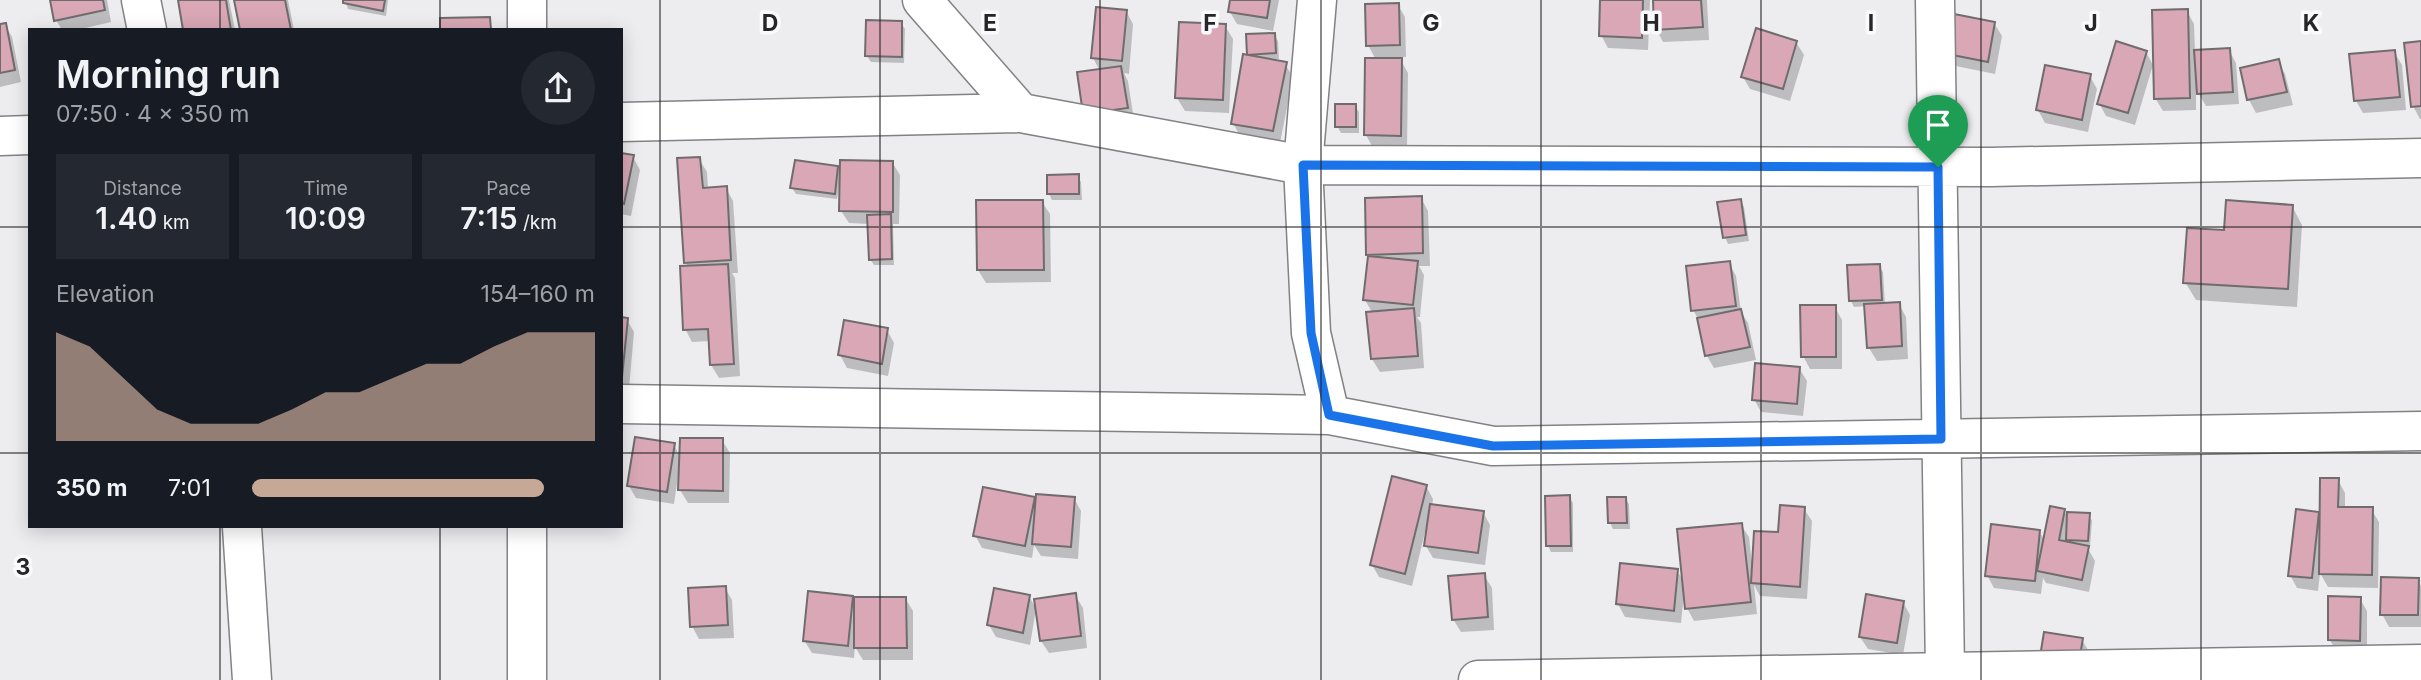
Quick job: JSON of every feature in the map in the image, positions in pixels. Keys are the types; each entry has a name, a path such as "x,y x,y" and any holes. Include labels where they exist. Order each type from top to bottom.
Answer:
{"street":[{"path":"141,0 147,28"},
{"path":"527,0 527,28"},
{"path":"922,0 1021,113"},
{"path":"1317,0 1303,165 1311,333 1329,415"},
{"path":"1935,0 1945,663"},
{"path":"623,122 1021,113 1303,165 1938,167 2421,158"},
{"path":"0,136 28,135"},
{"path":"623,404 1329,415 1493,446 2421,431"},
{"path":"242,528 252,680"},
{"path":"527,528 527,680"},
{"path":"1478,680 1945,663 2421,664"}],"building":[{"path":"50,0 103,0 105,10 54,21"},
{"path":"178,0 226,0 231,28 183,28"},
{"path":"234,0 285,0 291,28 240,28"},
{"path":"343,0 385,0 383,11 343,3"},
{"path":"1230,0 1270,0 1267,18 1228,12"},
{"path":"1600,0 1643,0 1642,38 1599,36"},
{"path":"1653,0 1701,0 1703,27 1654,30"},
{"path":"1399,3 1400,45 1366,46 1365,4"},
{"path":"1096,7 1127,10 1122,61 1091,58"},
{"path":"2188,9 2190,98 2154,99 2152,10"},
{"path":"1944,12 1995,22 1988,62 1937,52"},
{"path":"490,17 491,28 440,28 440,18"},
{"path":"866,20 902,21 902,57 865,56"},
{"path":"1179,22 1226,24 1223,100 1175,98"},
{"path":"6,23 15,70 0,73 0,24"},
{"path":"1756,28 1797,41 1783,89 1741,77"},
{"path":"1275,33 1276,53 1247,55 1246,34"},
{"path":"2116,41 2147,51 2128,113 2097,104"},
{"path":"2421,41 2421,106 2411,107 2404,43"},
{"path":"2230,48 2233,92 2197,94 2194,50"},
{"path":"2395,50 2400,97 2354,101 2349,54"},
{"path":"1243,54 1287,62 1273,131 1231,124"},
{"path":"1365,58 1402,58 1401,136 1364,135"},
{"path":"2279,59 2287,92 2247,100 2240,68"},
{"path":"2045,65 2091,74 2082,120 2036,110"},
{"path":"1121,66 1128,108 1083,114 1077,72"},
{"path":"1335,104 1356,104 1356,127 1335,127"},
{"path":"623,153 634,155 623,204"},
{"path":"700,157 703,188 727,186 731,260 684,263 677,158"},
{"path":"795,160 838,166 835,194 790,188"},
{"path":"840,160 893,161 893,212 839,211"},
{"path":"1079,174 1079,194 1047,194 1047,175"},
{"path":"1422,196 1423,253 1366,255 1365,198"},
{"path":"1741,199 1746,235 1723,238 1717,202"},
{"path":"976,200 1043,200 1044,270 977,270"},
{"path":"2226,200 2293,205 2288,289 2183,283 2187,228 2224,230"},
{"path":"891,214 892,259 869,260 867,215"},
{"path":"1368,256 1418,261 1413,305 1363,300"},
{"path":"1730,261 1736,306 1691,311 1686,266"},
{"path":"728,264 734,364 710,365 708,329 683,330 680,266"},
{"path":"1880,264 1882,300 1849,301 1847,265"},
{"path":"1900,302 1902,346 1867,348 1864,304"},
{"path":"1800,305 1836,305 1836,357 1801,357"},
{"path":"1414,308 1418,356 1371,359 1366,312"},
{"path":"1741,309 1750,347 1705,356 1697,318"},
{"path":"623,317 628,318 623,367"},
{"path":"844,320 888,328 882,364 838,355"},
{"path":"1755,363 1800,367 1797,404 1752,400"},
{"path":"635,437 675,443 667,492 627,486"},
{"path":"680,438 723,438 723,491 678,490"},
{"path":"1392,476 1427,485 1405,574 1370,565"},
{"path":"2320,478 2339,478 2338,507 2373,507 2372,575 2319,574"},
{"path":"983,487 1035,497 1025,546 973,536"},
{"path":"1036,494 1075,497 1071,547 1032,544"},
{"path":"1570,495 1571,546 1546,546 1545,496"},
{"path":"1607,497 1626,497 1627,523 1608,523"},
{"path":"1430,504 1484,511 1478,553 1424,546"},
{"path":"1780,505 1805,507 1800,587 1751,583 1754,531 1778,532"},
{"path":"2050,506 2065,509 2059,540 2089,546 2082,580 2037,571"},
{"path":"2296,509 2319,512 2312,578 2288,576"},
{"path":"2067,512 2090,513 2088,541 2066,540"},
{"path":"1742,523 1751,602 1685,609 1677,529"},
{"path":"1991,524 2040,530 2035,581 1985,576"},
{"path":"1620,563 1678,569 1674,611 1616,604"},
{"path":"1485,573 1488,617 1452,620 1448,576"},
{"path":"2381,577 2419,578 2418,615 2380,615"},
{"path":"726,586 728,625 690,627 688,588"},
{"path":"994,588 1030,595 1023,633 987,625"},
{"path":"808,591 853,596 848,646 803,641"},
{"path":"1076,593 1081,636 1040,641 1034,599"},
{"path":"1866,594 1904,601 1897,643 1859,637"},
{"path":"2328,596 2361,597 2360,641 2328,640"},
{"path":"854,597 906,597 907,648 854,648"},
{"path":"2044,632 2083,638 2076,680 2037,675"}],"route":[{"path":"1303,165 1938,167 1941,439 1493,446 1329,415 1311,333 1303,165"}]}
